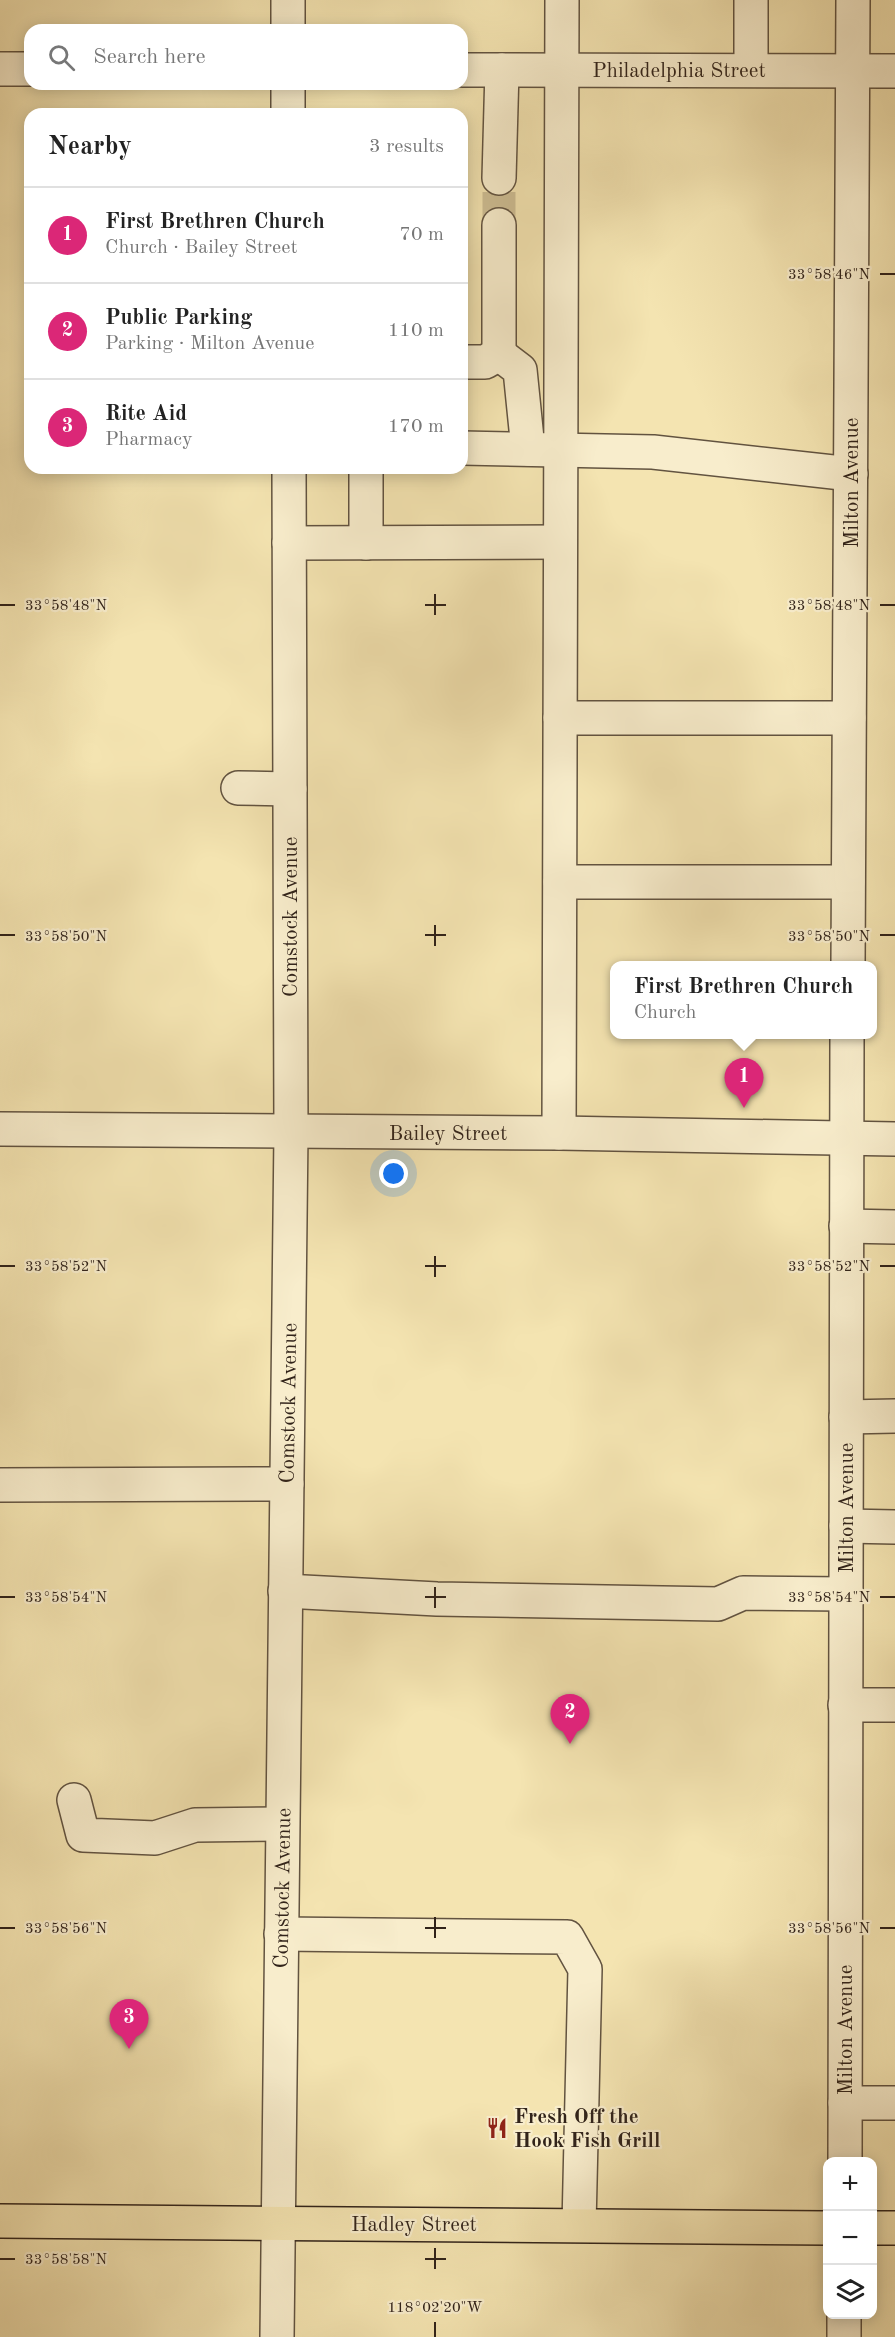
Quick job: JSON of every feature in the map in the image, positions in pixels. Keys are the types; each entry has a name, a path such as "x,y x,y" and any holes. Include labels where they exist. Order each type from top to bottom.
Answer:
{"main road":[{"name":"Hadley Street","path":"0,2221 823,2228"},
{"path":"877,2228 895,2228"}],"street":[{"path":"288,0 288,24"},
{"path":"559,1133 562,0"},
{"path":"751,0 751,70"},
{"name":"Milton Avenue","path":"848,961 853,0"},
{"path":"0,69 24,69"},
{"name":"Philadelphia Street","path":"468,70 895,71"},
{"path":"499,178 502,70"},
{"path":"288,90 288,108"},
{"path":"499,225 499,354"},
{"path":"499,354 520,370 528,449"},
{"path":"468,362 485,362 499,354"},
{"path":"468,448 653,452 851,474"},
{"name":"Comstock Avenue","path":"277,2337 291,1133 289,474"},
{"path":"366,474 366,543"},
{"path":"289,543 560,542"},
{"path":"560,718 849,718"},
{"path":"238,788 290,789"},
{"path":"560,882 848,882"},
{"name":"Milton Avenue","path":"845,2157 847,1039"},
{"name":"Bailey Street","path":"0,1129 291,1133 559,1133 895,1139"},
{"path":"846,1226 895,1227"},
{"path":"846,1417 895,1416"},
{"path":"0,1485 287,1484"},
{"path":"846,1526 895,1527"},
{"path":"285,1591 437,1599 718,1604 743,1593 846,1594"},
{"path":"845,1705 895,1705"},
{"path":"74,1800 82,1835 155,1838 195,1825 282,1824"},
{"path":"281,1934 567,1937 585,1969 579,2225"},
{"path":"845,2103 895,2103"},
{"path":"844,2319 844,2337"}],"tunnel":[{"path":"499,178 499,225"}],"place":[{"name":"First Brethren Church","path":"744,1108"},
{"name":"Public Parking","path":"570,1744"},
{"name":"Rite Aid","path":"129,2049"},
{"name":"Fresh Off the Hook Fish Grill","path":"497,2128"}]}
